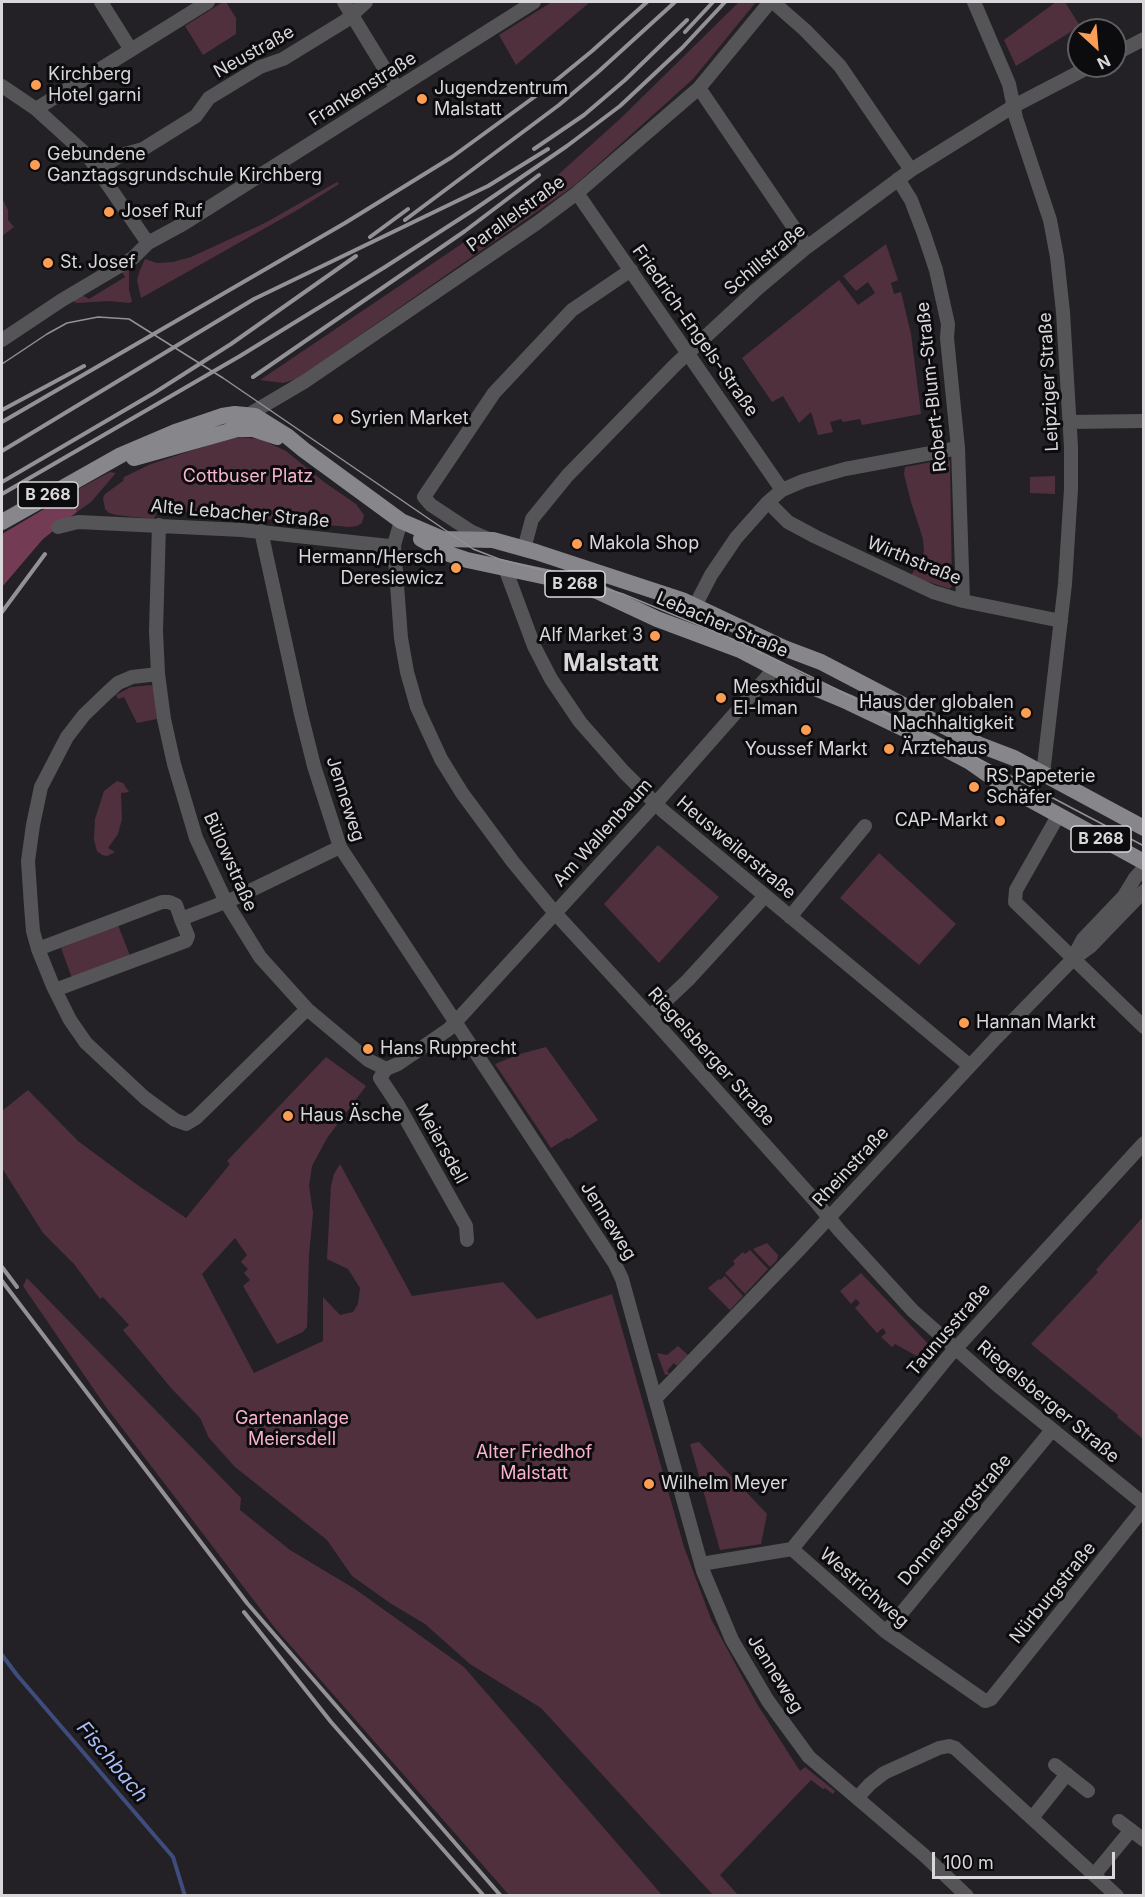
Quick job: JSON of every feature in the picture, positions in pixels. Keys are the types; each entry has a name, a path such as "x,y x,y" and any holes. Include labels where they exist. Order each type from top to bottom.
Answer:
{"main road":[{"name":"B 268","path":"170,449 185,440 248,415"},
{"name":"Lebacher Straße","path":"2,522 121,455 195,424 222,416 248,415 268,423 287,436 401,521 416,536 435,547 467,560 561,580 597,591 657,619 740,650 803,683 858,706 932,742 970,762 1000,783 1058,816 1143,862"},
{"name":"Lebacher Straße","path":"96,469 226,431 244,428 267,432 304,450"},
{"name":"Lebacher Straße","path":"401,521 443,538 494,540 668,594 784,648 821,662 980,745 1014,758 1143,828"},
{"path":"1040,805 1043,774"}],"street":[{"path":"101,2 131,50"},
{"path":"36,109 131,50 193,6 208,2"},
{"path":"344,2 397,89"},
{"name":"Neustraße","path":"99,169 121,155 143,149 196,116 209,98 260,66 284,59 345,21 366,2"},
{"name":"Frankenstraße","path":"2,340 134,258 148,243 183,224 534,2"},
{"path":"772,2 805,30 840,66 911,170"},
{"name":"Parallelstraße","path":"248,415 304,382 537,223 577,193 699,87 772,2"},
{"name":"Leipziger Straße","path":"974,2 1010,84 1014,106 1050,220 1065,331 1071,489 1061,621 1043,774"},
{"path":"1140,40 1143,55"},
{"name":"Schillstraße","path":"524,549 532,519 567,476 687,353 756,290 807,247 911,170 1014,106 1068,78"},
{"path":"2,86 36,109 88,156 148,243"},
{"path":"699,87 807,247"},
{"name":"Robert-Blum-Straße","path":"898,179 915,208 936,270 948,324 947,338 958,448 963,601"},
{"name":"Friedrich-Engels-Straße","path":"577,193 782,490"},
{"path":"494,540 472,532 431,505 424,497 475,419 502,385 572,310 631,270"},
{"path":"1070,422 1143,421"},
{"path":"695,606 711,575 736,538 768,502 782,490 803,481 845,469 958,448"},
{"name":"Wirthstraße","path":"768,502 788,522 916,585 963,601 1061,621"},
{"path":"394,545 401,521"},
{"name":"Alte Lebacher Straße","path":"58,527 78,522 159,525 261,531 382,547 394,545"},
{"name":"Bülowstraße","path":"159,525 156,631 158,674 164,719 196,838 226,902 260,957 307,1009 368,1060 386,1070"},
{"name":"Jenneweg","path":"261,531 301,714 317,777 340,847 615,1264 622,1279 701,1564 732,1641 768,1701 809,1757 858,1797 967,1896"},
{"name":"Riegelsberger Straße","path":"394,545 401,638 407,672 417,707 441,759 462,793 513,862 555,913 914,1311 1143,1506"},
{"name":"Heusweilerstraße","path":"505,568 534,646 550,679 588,731 624,772 656,803 765,896 970,1066"},
{"name":"Am Wallenbaum","path":"455,1022 656,803 776,667"},
{"path":"158,674 132,677 118,683 84,715 67,737 41,787 28,861 33,931 55,990 70,1020 86,1043 145,1098 176,1120 186,1124 196,1118 307,1009"},
{"path":"1058,816 1016,890 1015,902 1143,1027"},
{"name":"Heusweilerstraße","path":"790,917 865,826"},
{"path":"181,918 226,902 340,847"},
{"name":"Rheinstraße","path":"1073,959 1083,939 1124,896 1143,868"},
{"name":"Rheinstraße","path":"655,1399 970,1066 1073,959 1090,946 1143,891"},
{"path":"650,1016 688,980 765,896"},
{"path":"38,949 162,902 176,905 188,936 186,941 55,990"},
{"path":"386,1070 449,1029 455,1022"},
{"name":"Meiersdell","path":"386,1070 380,1078 399,1105 466,1226 468,1240"},
{"name":"Taunusstraße","path":"792,1549 956,1348 1143,1143"},
{"name":"Donnersbergstraße","path":"886,1632 1052,1430"},
{"name":"Nürburgstraße","path":"991,1700 1143,1506"},
{"name":"Westrichweg","path":"701,1564 792,1549 886,1632 984,1701 991,1700"},
{"path":"858,1797 884,1773 949,1746 955,1748 1117,1896"},
{"path":"1055,1765 1088,1791"},
{"path":"1032,1818 1067,1774"},
{"path":"1119,1821 1143,1840"},
{"path":"1094,1875 1131,1830"}],"green space":[{"path":"226,2 236,18 236,34 203,55 185,26"},
{"path":"552,2 590,2 516,65 499,35"},
{"path":"739,2 756,2 693,79 575,185 297,379 283,383 260,380 540,191 620,119"},
{"path":"1056,2 1065,2 1075,18 1067,18 1067,34 1016,66 1004,40"},
{"path":"337,182 339,184 299,209 141,298 137,280 145,259 157,263 191,257 265,223"},
{"path":"2,198 8,210 8,220 14,227 2,236"},
{"path":"886,244 898,280 891,283 894,294 901,292 911,334 921,414 862,425 860,419 843,422 841,419 830,422 833,432 818,435 811,412 799,423 783,396 772,402 742,358 839,280 858,305 875,293 868,282 856,291 843,276"},
{"path":"129,265 129,290 132,301 130,303 109,301 77,303 70,300 80,294 89,299 125,277 120,269"},
{"name":"Cottbuser Platz","path":"240,437 260,439 286,451 356,504 364,515 362,523 349,527 158,509 154,519 116,515 105,509 103,498 105,494 123,481 124,477 151,464 227,439"},
{"path":"948,459 950,461 952,586 950,589 911,576 924,552 923,539 904,474 905,467"},
{"path":"110,472 116,473 91,502 77,512 71,493"},
{"path":"1055,476 1055,494 1030,493 1030,477"},
{"path":"151,685 154,687 157,719 137,723 124,697 118,699 116,695 131,687"},
{"path":"117,781 123,783 129,792 121,793 122,819 118,834 108,848 115,852 107,856 97,851 94,840 95,819 104,791"},
{"path":"658,845 719,897 659,963 604,904"},
{"path":"879,853 956,924 919,965 840,898"},
{"path":"118,925 130,956 72,978 61,948"},
{"path":"546,1047 598,1120 551,1148 495,1064"},
{"path":"326,1057 366,1086 327,1138 312,1166 309,1186 313,1213 307,1327 303,1332 277,1344 243,1286 250,1280 244,1273 248,1269 241,1262 247,1255 235,1238 202,1274 254,1373 323,1341 323,1297 340,1315 353,1312 358,1304 360,1288 348,1269 327,1259 331,1186 340,1164 412,1296 503,1282 537,1319 612,1294 684,1547 711,1619 757,1704 800,1771 805,1767 835,1791 833,1794 811,1780 720,1875 738,1895 713,1895 541,1708 470,1664 425,1624 352,1576 327,1540 235,1467 209,1438 200,1418 171,1388 123,1330 129,1325 103,1297 100,1299 74,1264 43,1233 2,1168 2,1111 28,1090 78,1141 186,1218 230,1164 227,1161"},
{"path":"1143,1217 1143,1439 1117,1417 1118,1415 1031,1344 1098,1272 1096,1270"},
{"path":"767,1243 778,1255 777,1260 770,1267 753,1249"},
{"path":"750,1250 768,1269 745,1294 725,1273 735,1264 733,1261 743,1252 745,1254"},
{"path":"861,1273 934,1350 935,1358 931,1364 895,1344 892,1347 881,1337 886,1333 883,1328 877,1333 855,1308 860,1303 856,1299 851,1304 840,1291"},
{"path":"725,1276 743,1296 730,1310 708,1288"},
{"path":"27,1278 241,1498 240,1510 290,1550 355,1589 464,1667 662,1895 509,1895 275,1628 106,1407 23,1286"},
{"path":"678,1346 688,1355 677,1366 674,1363 667,1371 670,1374 665,1375 657,1353 667,1355"},
{"path":"699,1442 767,1514 761,1544 720,1550 690,1444"}],"shaded area":[{"path":"71,493 77,512 43,539 2,587 2,534"}],"waterway":[{"name":"Fischbach","path":"2,1655 173,1857 185,1896"}],"tram line":[{"path":"2,364 67,323 98,317 129,319 223,378 473,549 499,559 623,594 742,643 975,757 1144,846"}],"railway":[{"path":"2,422 345,223 452,157 548,87 647,2"},
{"path":"405,220 559,105 675,2"},
{"path":"685,32 713,2"},
{"path":"2,494 240,356 472,211 567,146 620,106 682,48 725,2"},
{"path":"534,149 584,115 625,80 687,20"},
{"path":"2,451 254,299 488,186 548,149"},
{"path":"253,377 465,231 539,175"},
{"path":"370,237 408,209"},
{"path":"2,482 154,393 231,344 356,256"},
{"path":"2,410 84,366"},
{"path":"2,612 45,554"},
{"path":"2,1267 17,1287"},
{"path":"2,1281 247,1603 501,1896"},
{"path":"244,1612 331,1722 484,1896"}],"place":[{"name":"Kirchberg Hotel garni","path":"36,85"},
{"name":"Jugendzentrum Malstatt","path":"422,99"},
{"name":"Gebundene Ganztagsgrundschule Kirchberg","path":"35,165"},
{"name":"Josef Ruf","path":"109,212"},
{"name":"St. Josef","path":"48,263"},
{"name":"Syrien Market","path":"338,419"},
{"name":"Makola Shop","path":"577,544"},
{"name":"Hermann/Hersch Deresiewicz","path":"456,568"},
{"name":"Alf Market 3","path":"655,636"},
{"name":"Mesxhidul El-Iman","path":"721,698"},
{"name":"Haus der globalen Nachhaltigkeit","path":"1026,713"},
{"name":"Youssef Markt","path":"806,730"},
{"name":"Ärztehaus","path":"889,749"},
{"name":"RS Papeterie Schäfer","path":"974,787"},
{"name":"CAP-Markt","path":"1000,821"},
{"name":"Hannan Markt","path":"964,1023"},
{"name":"Hans Rupprecht","path":"368,1049"},
{"name":"Haus Äsche","path":"288,1116"},
{"name":"Wilhelm Meyer","path":"649,1484"}],"district":[{"name":"Malstatt","path":"611,664"}],"park label":[{"name":"Gartenanlage Meiersdell","path":"292,1429"},
{"name":"Alter Friedhof Malstatt","path":"534,1463"}]}
